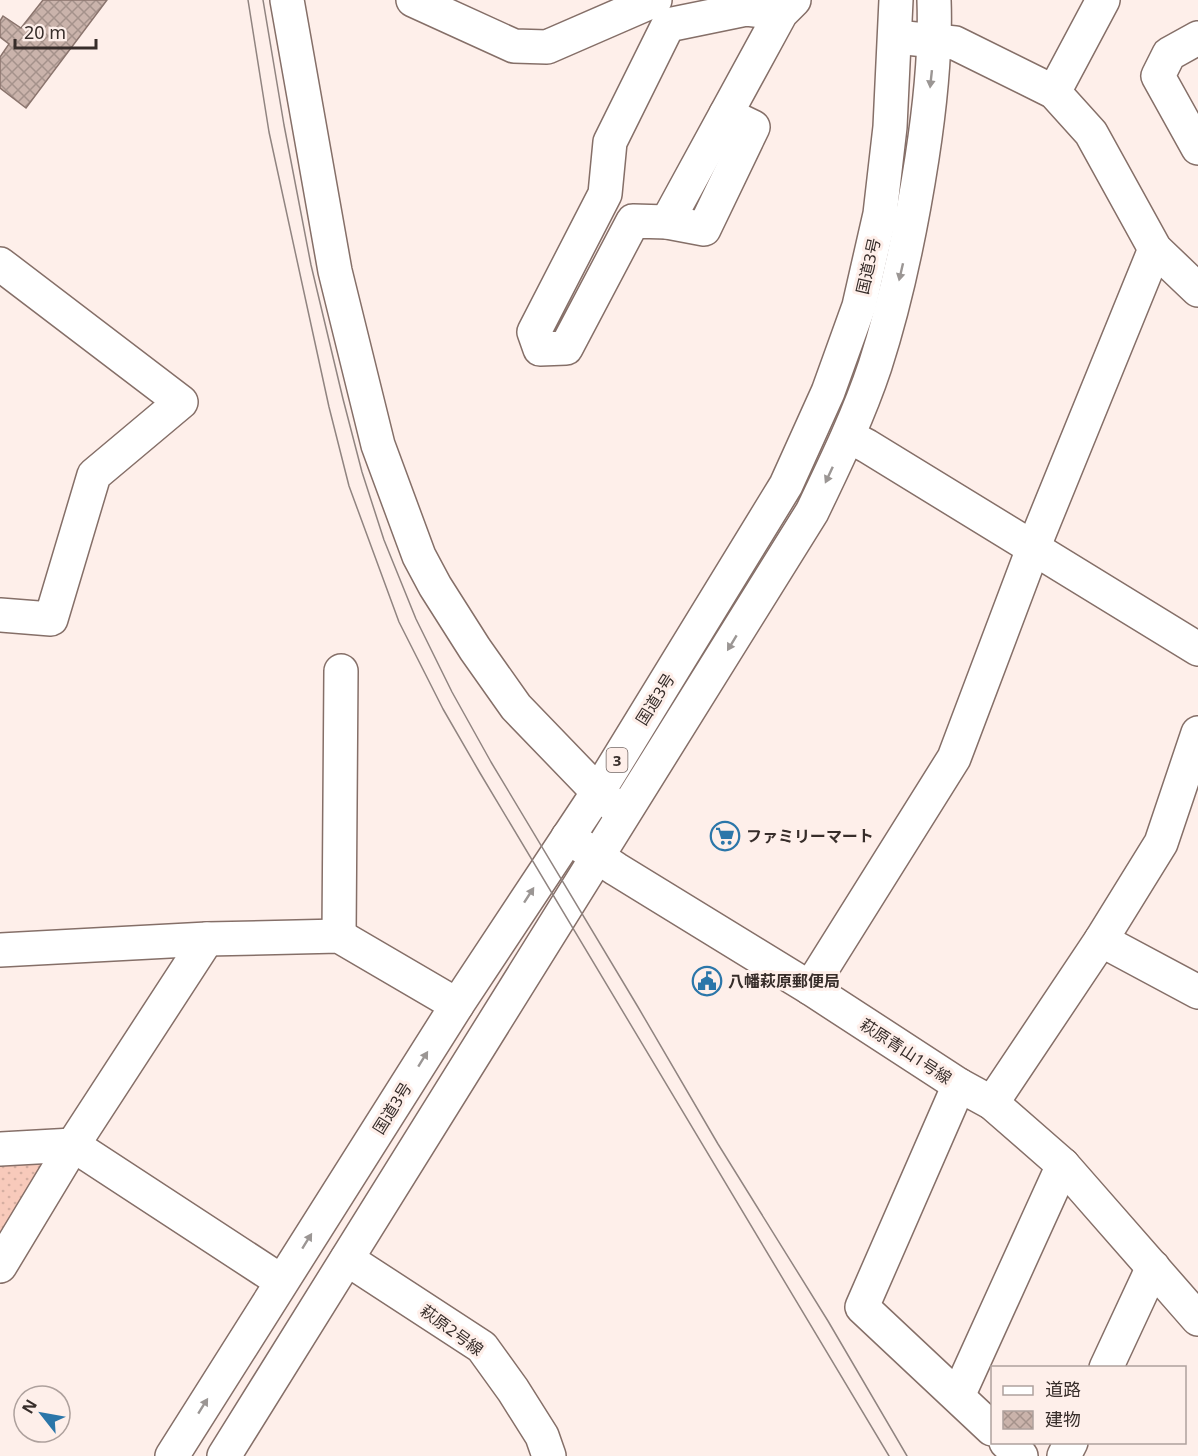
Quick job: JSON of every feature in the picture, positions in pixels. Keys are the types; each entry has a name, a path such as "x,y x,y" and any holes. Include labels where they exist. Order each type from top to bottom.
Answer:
{"main road":[{"path":"287,0 335,271 378,445 419,556 475,650 516,707 598,792 624,815"},
{"path":"413,0 514,46 547,47 655,0"},
{"name":"国道3号","path":"172,1456 457,1005 598,792 786,485 828,392 859,306 880,214 890,127 896,0"},
{"name":"国道3号","path":"224,1456 812,512 848,436 896,296 912,223 926,133 936,40 934,0"},
{"path":"1054,92 1103,0"},
{"path":"787,7 726,114 753,127 704,229 667,222 633,221 566,348 540,349 534,332 605,194 610,142 668,25 746,9 787,7"},
{"path":"896,37 955,43 1054,92 1091,132 1155,249 1198,290"},
{"path":"1198,38 1169,54 1158,76 1198,148"},
{"path":"810,988 954,758 1034,546 1155,249"},
{"path":"0,264 181,402 94,475 51,618 0,615"},
{"path":"848,436 1034,546 1198,649"},
{"path":"339,936 341,671"},
{"path":"992,1103 1101,940 1161,843 1198,733"},
{"name":"萩原青山1号線","path":"568,837 810,988 959,1085 992,1103 1063,1164 1198,1319"},
{"path":"0,950 207,939 339,936 457,1005"},
{"path":"0,1266 74,1145 207,939"},
{"path":"1101,940 1198,992"},
{"path":"959,1085 862,1307 991,1428"},
{"path":"0,1149 74,1145 282,1281"},
{"path":"957,1396 1063,1164"},
{"name":"萩原2号線","path":"347,1259 482,1347 542,1436 549,1456"},
{"path":"1107,1366 1154,1267"},
{"path":"1007,1444 1021,1456"}],"shaded area":[{"path":"42,1153 46,1166 0,1239 0,1155"}],"building":[{"path":"43,0 107,0 26,108 0,88 0,57 9,44 0,37 0,21 3,16 21,28"}],"tram line":[{"path":"248,0 269,132 329,407 349,486 399,622 443,709 480,773 889,1456"},
{"path":"263,0 311,265 343,399 362,472 384,540 416,619 452,692 491,762 907,1456"}],"place":[{"name":"ファミリーマート","path":"725,836"},
{"name":"八幡萩原郵便局","path":"707,981"}]}
